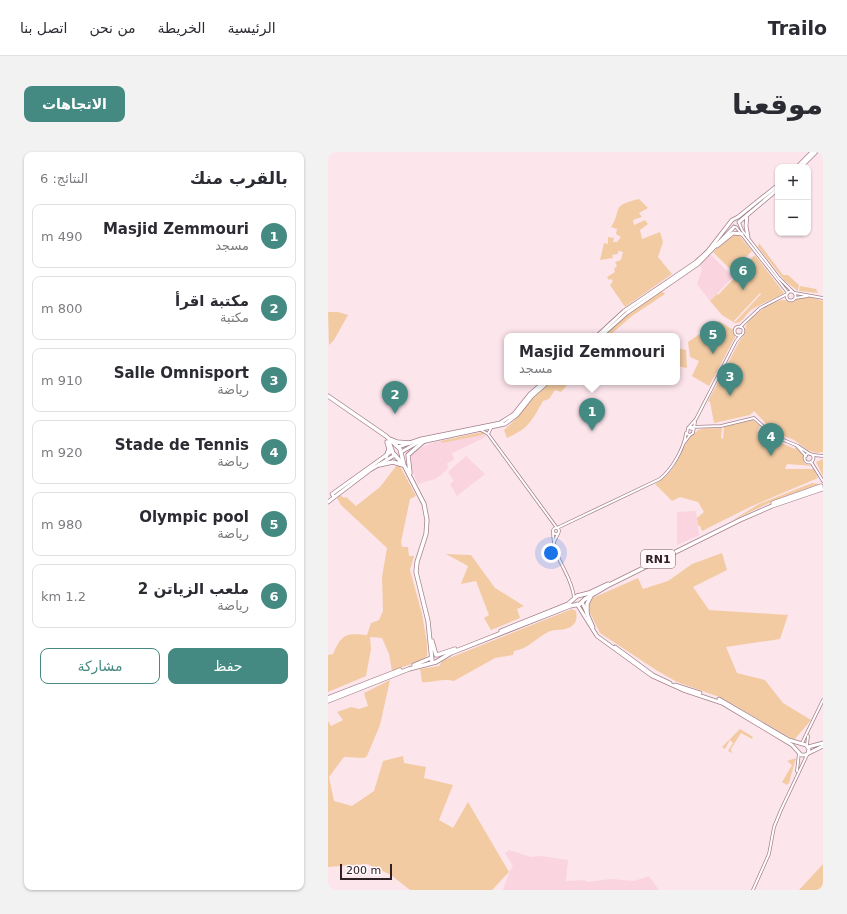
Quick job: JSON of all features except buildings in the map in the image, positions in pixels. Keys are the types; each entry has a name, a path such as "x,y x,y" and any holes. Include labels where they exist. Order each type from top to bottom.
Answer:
{"highway":[{"path":"328,396 387,437 397,442 410,442"},
{"path":"387,437 401,452 405,466 424,504 427,517 426,534 417,562 416,572 431,638 437,656"},
{"path":"387,437 393,451 405,466"},
{"path":"386,457 389,449 387,437"},
{"path":"410,476 408,455 424,441"},
{"path":"393,451 397,447"},
{"path":"396,455 401,452"},
{"path":"379,465 393,462 405,466"},
{"name":"RN1","path":"437,656 582,602 593,594 746,517 822,486"},
{"name":"RN1","path":"328,699 544,614 761,508 822,486"},
{"path":"587,614 587,604 593,594"},
{"path":"580,596 582,602"},
{"path":"575,599 577,604"},
{"path":"431,638 431,659"},
{"name":"RN1","path":"431,659 435,662 437,656"}],"main road":[{"path":"800,164 812,152"},
{"path":"804,164 816,152"},
{"path":"600,333 624,311 696,262 712,246 731,222 775,187"},
{"path":"605,333 628,313 698,264 747,215 775,192"},
{"path":"747,215 746,226 748,237"},
{"path":"735,219 739,223"},
{"path":"731,222 735,227"},
{"path":"715,246 722,243 733,233 742,234"},
{"path":"397,447 410,442 503,422 514,414 530,394 540,385"},
{"path":"401,452 412,444 501,426 512,420 532,396 545,385"},
{"path":"328,502 337,493 393,451"},
{"path":"337,493 396,455"},
{"path":"328,499 334,496"},
{"path":"582,602 598,635 654,676 719,699 789,740 801,745 823,745"},
{"path":"577,604 597,636 653,677 722,703 792,745 798,753 804,756 823,745"},
{"path":"798,753 798,747 801,745"},
{"path":"808,746 808,753"}],"street":[{"path":"739,223 779,278 792,291 795,293 823,298"},
{"path":"735,227 742,234 787,294 788,298"},
{"path":"736,341 736,329 740,327 757,310 792,291"},
{"path":"795,293 795,298"},
{"path":"777,299 788,298 792,300 811,295"},
{"path":"683,444 690,435 696,419 736,341 744,332 743,329 746,321"},
{"path":"736,334 741,335"},
{"path":"553,531 660,479 671,468 683,444 686,430 722,425 754,418 773,436 796,445 811,454 823,456"},
{"path":"692,429 696,419"},
{"path":"488,434 491,428"},
{"path":"481,430 488,434 552,521 559,533"},
{"path":"686,433 690,435"},
{"path":"796,445 806,456 806,460 810,462 818,472"},
{"path":"806,456 811,454"},
{"path":"811,454 822,486"},
{"path":"810,462 823,456"},
{"path":"552,521 557,556 572,587 575,599"},
{"path":"554,543 564,526"},
{"path":"553,531 555,534 559,533"},
{"path":"572,587 580,596"},
{"path":"801,745 808,734 823,700"},
{"path":"808,734 808,746"},
{"path":"796,774 798,753"},
{"path":"753,890 769,854 774,827 780,810 796,774 808,753"}],"shaded area":[{"path":"639,199 648,208 639,213 642,217 633,220 634,225 645,220 648,224 640,230 642,239 660,232 663,242 658,257 672,274 625,307 610,285 613,281 611,279 609,280 607,277 615,272 614,269 617,266 615,262 621,260 623,252 618,251 618,254 612,255 613,258 600,260 604,243 608,244 608,237 614,238 613,242 617,242 621,237 616,234 617,229 611,227 618,209 620,206 630,201"},
{"path":"733,235 739,235 752,251 732,271 713,252"},
{"path":"759,243 783,275 788,275 799,285 798,291 785,281 758,247"},
{"path":"710,254 733,277 710,301 697,284 702,269 700,264"},
{"path":"755,255 784,293 754,308 738,323 735,323 722,315 710,301 717,294 718,295 739,273 750,283 738,272 740,269 743,271 751,262 749,260","holes":["760,293 761,294 735,322 712,301 734,321"]},
{"path":"800,286 816,289 818,293 799,291"},
{"path":"662,291 665,294 632,316 612,333 607,333 624,315"},
{"path":"809,297 823,301 823,452 816,453 808,450 794,440 774,432 754,411 750,415 714,423 710,402 708,401 744,335 748,322 775,302 784,300 793,302 799,298"},
{"path":"328,312 338,312 348,315 334,340 329,345"},
{"path":"719,321 733,330 735,337 709,386 692,376 699,361 690,357 688,342"},
{"path":"680,349 686,350 687,368 680,367"},
{"path":"547,385 567,385 561,392 555,390 549,399 543,401 529,424 507,438 504,430"},
{"path":"753,420 760,426 757,431 758,432 762,427 774,441 776,439 781,441 781,443 795,449 795,447 803,453 804,463 812,466 787,464 785,469 814,469 818,478 752,506 702,531 698,525 697,518 704,512 698,502 680,497 672,501 655,484 663,479 669,472 686,444 697,431 722,428 721,438 723,439 724,427"},
{"path":"482,432 484,433 482,435 442,443 440,441"},
{"path":"484,433 486,437 452,453 454,460 447,463 448,468 441,475 435,479 418,484 410,467 408,456 417,449 435,442 440,441 442,443"},
{"path":"466,456 485,474 457,496 450,484 454,481 448,472"},
{"path":"823,459 823,476 816,462"},
{"path":"397,465 400,466 416,496 410,499 401,542 402,547 408,547 409,556 414,556 410,570 422,614 427,643 427,656 420,661 392,671 389,654 382,638 370,637 371,649 366,676 328,692 328,655 333,654 339,642 345,636 354,634 367,635 371,623 379,620 383,611 382,577 387,548 341,505 337,498 340,495 344,498 346,497 356,506 380,487"},
{"path":"812,483 820,484 780,498 731,521 759,504"},
{"path":"696,511 699,535 677,545 677,512"},
{"path":"722,553 727,570 693,587 709,610 788,615 780,639 726,647 737,673 765,680 783,703 811,720 794,740 722,698 677,682 656,670 600,633 589,611 588,600 638,578 643,589 668,581 692,564"},
{"path":"446,554 471,555 495,588 524,606 517,609 520,618 491,630 484,618 489,615 476,581 461,584 468,566"},
{"path":"572,609 576,611 576,619 575,623 570,628 550,631 524,648 514,651 513,655 495,658 454,681 446,680 422,682 420,669 439,666 442,661"},
{"path":"390,680 380,725 367,756 364,758 344,757 329,777 334,801 352,806 374,791 383,761 403,756 404,763 426,767 424,778 453,785 439,820 453,828 468,802 509,872 492,890 410,890 391,875 367,864 328,867 328,721 331,726 343,720 337,712 351,707 359,709 368,706 364,693"},
{"path":"740,729 753,737 752,739 741,733 731,749 732,753 728,751 733,743 730,740 725,749 722,747"},
{"path":"796,758 789,783 787,785 782,782 792,765 787,761"},
{"path":"509,850 531,857 541,856 568,860 566,881 585,880 586,882 611,879 634,881 649,876 659,890 503,890 510,870 513,866 505,853"},
{"path":"823,864 823,890 799,890"}],"place":[{"name":"ملعب الزياتن 2","path":"743,290"},
{"name":"Olympic pool","path":"713,354"},
{"name":"Salle Omnisport","path":"730,396"},
{"name":"مكتبة اقرأ","path":"395,414"},
{"name":"Masjid Zemmouri","path":"592,431"},
{"name":"Stade de Tennis","path":"771,456"}]}
